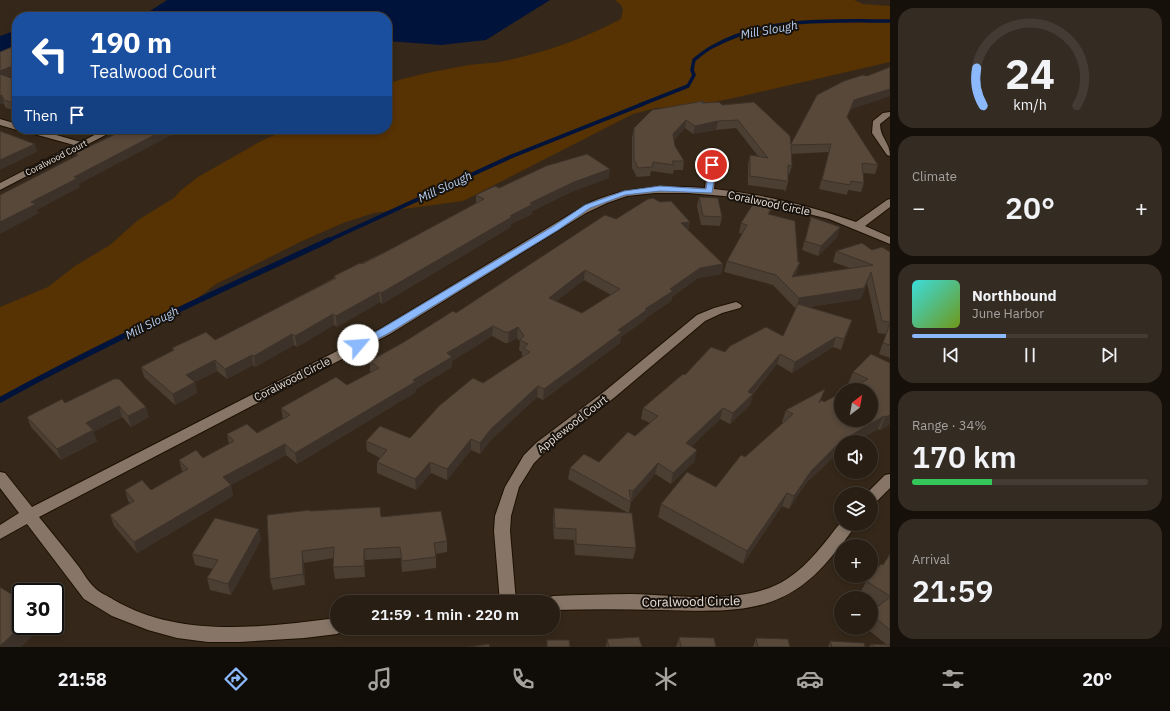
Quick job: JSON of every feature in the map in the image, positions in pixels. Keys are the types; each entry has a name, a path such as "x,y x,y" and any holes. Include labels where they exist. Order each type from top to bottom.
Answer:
{"street":[{"path":"890,114 876,123 876,133 890,153"},
{"path":"0,122 12,126"},
{"path":"44,134 82,145"},
{"name":"Coralwood Court","path":"0,187 103,134"},
{"path":"709,192 714,151"},
{"name":"Coralwood Circle","path":"0,533 29,515 386,331 587,207 624,193 660,188 709,192 758,199 809,211 858,226 890,241"},
{"path":"858,226 890,202"},
{"name":"Applewood Court","path":"507,595 502,531 503,516 512,487 529,459 542,447 616,390 701,318 718,310 736,306"},
{"path":"0,477 90,594 103,606 120,618 158,634 198,642 241,641 330,627"},
{"path":"878,491 890,479"},
{"name":"Coralwood Circle","path":"560,603 622,601 724,603 762,597 779,592 792,585 805,575 842,531"}],"shaded area":[{"name":"Mill Slough","path":"615,0 854,0 863,4 890,6 890,62 729,99 687,107 656,108 633,114 463,201 374,213 343,223 300,242 216,284 190,304 27,385 0,400 0,307 48,287 75,266 110,245 138,220 174,198 180,191 198,177 263,140 277,134 392,134 392,82 406,78 469,65 519,58 564,44 621,19 623,10 621,5"}],"water":[{"path":"167,0 550,0 486,40 441,45 392,41 392,12 149,12"},
{"path":"12,32 12,52 0,57 0,36"}],"building":[{"path":"12,47 12,66 0,71 0,52"},
{"path":"890,67 890,89 854,100 847,117 878,165 862,163 864,183 851,181 850,185 822,180 831,144 791,145 792,166 788,165 788,183 786,181 750,176 750,155 768,158 738,120 718,121 695,126 686,120 673,134 675,146 684,161 672,161 674,165 653,162 652,167 638,168 634,159 634,128 652,110 704,101 702,103 719,102 722,105 754,102 790,136 791,144 817,95 844,81 863,75 867,76"},
{"path":"0,74 12,78 12,102 4,100 2,95 0,96"},
{"path":"0,131 35,144 0,160"},
{"path":"116,134 156,134 74,177 78,178 31,202 36,204 0,222 0,195 78,155 74,154"},
{"path":"587,154 610,169 574,182 530,203 533,204 510,216 512,217 381,293 379,292 336,316 333,314 295,336 292,334 254,356 252,355 225,369 215,360 186,375 195,382 173,394 141,367 174,350 172,348 206,332 215,340 336,278 334,276 360,263 362,264 484,199 476,195 495,186 499,188 546,166"},
{"path":"699,197 718,198 722,217 703,216"},
{"path":"653,198 660,202 671,201 690,222 681,223 723,264 700,268 670,289 673,291 645,309 647,310 618,330 622,332 544,389 538,386 491,429 480,443 471,439 447,469 430,462 415,479 377,462 387,450 366,441 380,426 410,438 439,406 473,378 483,383 530,352 523,348 528,344 520,340 524,336 518,327 509,332 505,332 493,326 447,353 452,357 413,380 415,382 295,453 285,444 223,477 231,485 134,542 110,515 134,501 125,490 142,480 151,490 188,469 179,460 196,450 203,458 234,441 227,434 247,424 257,433 290,415 281,408 336,377 347,385 379,368 370,361 404,342 453,311 456,313 605,215 616,219 648,199","holes":["585,270 620,289 582,313 549,298"]},
{"path":"753,204 771,209 768,214 795,221 798,262 800,262 792,277 873,265 836,251 862,243 872,250 882,247 890,252 890,322 882,321 871,272 864,288 799,298 776,275 727,261 747,225 741,223"},
{"path":"811,217 840,227 821,246 805,241"},
{"path":"798,304 852,320 844,339 836,337 795,362 780,354 748,392 753,394 733,413 723,408 686,443 697,450 673,473 658,463 633,491 629,490 631,502 570,468 584,454 599,462 628,432 635,436 658,416 643,408 683,374 685,375 711,347 725,352 730,346 766,327 783,336"},
{"path":"890,323 890,345 883,343"},
{"path":"871,354 890,363 890,415 878,419 878,383 860,383 868,379 853,372"},
{"path":"114,379 119,379 146,407 128,416 119,406 86,423 93,430 57,449 27,417 62,399 65,403"},
{"path":"825,389 819,403 822,400 824,402 834,397 834,427 865,427 851,435 834,435 834,448 811,471 794,496 787,493 747,551 661,504 687,472 716,487 741,455 745,457 793,414 786,410"},
{"path":"380,507 381,517 441,511 447,541 434,543 436,557 402,561 400,547 364,549 364,566 333,567 334,547 302,551 303,574 270,579 267,515 310,510"},
{"path":"554,508 632,513 636,548 576,544 576,529 555,528"},
{"path":"215,518 259,529 228,584 207,578 218,560 192,554"},
{"path":"890,554 890,596 869,583 878,583 878,567 881,564 883,565"},
{"path":"0,587 12,594 12,635 0,646"},
{"path":"890,597 890,630 878,620 878,606"},
{"path":"639,637 642,647 609,647 607,639"},
{"path":"679,637 714,638 716,647 681,647"},
{"path":"756,638 788,639 790,647 758,647"},
{"path":"547,640 569,640 570,647 547,647"},
{"path":"830,641 864,643 865,647 832,647"},
{"path":"489,644 490,647 469,647"},
{"path":"871,644 890,645 890,647 875,647"}],"waterway":[{"name":"Mill Slough","path":"640,105 688,86 694,75 692,70 694,60 709,49 734,37 777,25 823,21 890,21"},
{"name":"Mill Slough","path":"327,241 510,157 643,104"},
{"name":"Mill Slough","path":"0,400 122,337 329,240"}],"route":[{"path":"358,345 386,331 587,207 624,193 660,188 709,192 712,165"}]}
